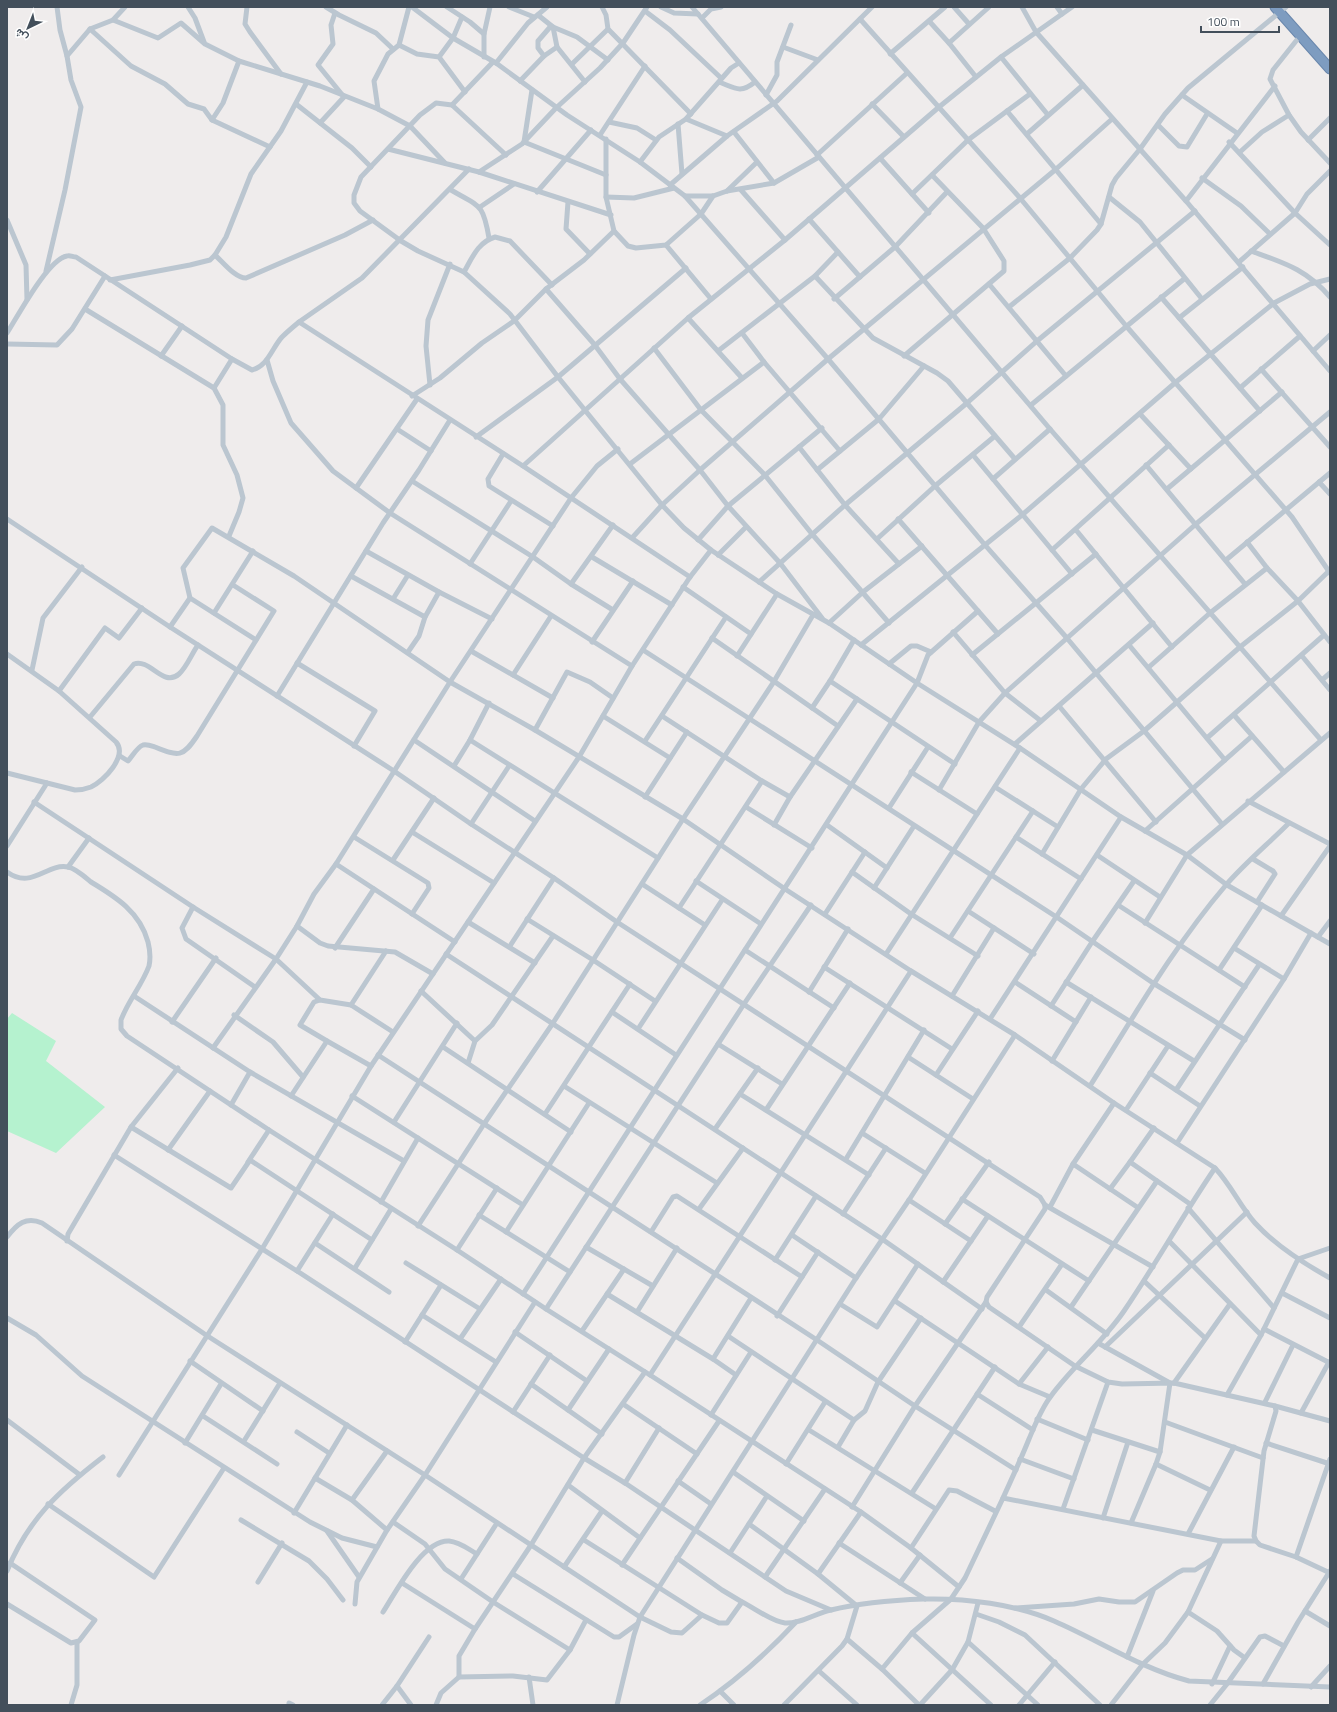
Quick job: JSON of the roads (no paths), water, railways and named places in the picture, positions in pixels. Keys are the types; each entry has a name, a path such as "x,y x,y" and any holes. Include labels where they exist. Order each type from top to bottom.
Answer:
{"highway":[{"path":"1280,9 1300,36 1330,68"}],"street":[{"path":"46,272 65,190 81,107 71,80 67,56 60,30 57,7"},
{"path":"67,56 90,29 113,20 125,7"},
{"path":"188,7 195,18 205,44"},
{"path":"247,7 245,24 281,74"},
{"path":"326,7 376,33 393,49"},
{"path":"378,109 374,81 393,49 399,45 409,7"},
{"path":"412,7 453,38 494,63 556,108 640,162 685,196 778,304 828,359 985,545 1097,673 1192,790 1222,824"},
{"path":"448,7 484,34"},
{"path":"484,57 484,34 490,7"},
{"path":"509,7 536,16 552,26 577,37 608,60"},
{"path":"452,105 494,63 516,36 546,7"},
{"path":"602,7 606,15 608,29 691,114"},
{"path":"661,7 674,13 700,16 711,9 721,7"},
{"path":"692,7 1050,429 1321,740"},
{"path":"606,197 634,198 672,187 682,174 727,136 782,96 872,7"},
{"path":"890,54 945,7"},
{"path":"954,7 970,24"},
{"path":"949,43 989,7"},
{"path":"1022,7 1036,32 1194,210 1330,371"},
{"path":"1057,7 1062,14"},
{"path":"523,466 688,318 846,188 939,106 1001,57 1072,7"},
{"path":"479,172 524,142 556,108 608,60 623,43 646,9 670,30 720,80 740,90 747,88 755,82"},
{"path":"1009,307 1070,258 1101,224 1116,178 1182,96 1280,9"},
{"path":"335,13 331,25 333,44 318,65 344,96"},
{"path":"439,57 453,38 462,17"},
{"path":"860,19 1020,198 1126,327 1176,382 1285,509 1330,571 1144,731 1106,760 1081,789 1042,854"},
{"path":"113,20 158,38 181,23 205,44 239,61 307,82 378,109 410,126 445,163"},
{"path":"929,21 976,77"},
{"path":"766,95 777,75 777,62 791,25"},
{"path":"552,26 557,47 585,82"},
{"path":"544,56 538,48 538,41 552,26"},
{"path":"90,29 131,66 153,76 188,104 204,109 212,120 270,147"},
{"path":"572,64 608,29"},
{"path":"1300,36 1270,79 1289,115 1308,140 1330,163"},
{"path":"399,45 417,54 439,57 465,92"},
{"path":"520,81 544,56 557,47"},
{"path":"783,47 818,60"},
{"path":"640,162 656,140 691,114 730,68 733,57"},
{"path":"1001,57 1048,115"},
{"path":"212,120 223,103 239,61"},
{"path":"730,68 739,64"},
{"path":"600,135 610,122 645,66"},
{"path":"685,196 713,196 727,191 741,190 774,183 818,156 907,73"},
{"path":"110,280 190,265 210,260 215,255 226,237 251,174 270,147 296,104 307,82"},
{"path":"1027,134 1083,86"},
{"path":"1186,201 1229,142 1275,86"},
{"path":"524,142 532,90"},
{"path":"912,194 968,140 1030,94"},
{"path":"320,123 344,96"},
{"path":"1182,96 1237,133"},
{"path":"506,155 452,105 443,103 432,105 361,177 354,195 354,202 360,211 401,241 418,251 450,264 464,272 510,314 558,377 662,505 684,528 710,550 777,594 829,623 917,683 1015,744 1122,817 1187,855 1227,885 1330,944"},
{"path":"296,104 352,148 371,167"},
{"path":"872,104 904,137"},
{"path":"1007,112 1101,224"},
{"path":"1158,124 1179,146 1187,147 1207,114"},
{"path":"1240,152 1262,132 1289,115"},
{"path":"1308,140 1330,118"},
{"path":"686,119 727,136"},
{"path":"632,538 662,505 700,470 983,228 1055,170 1112,119"},
{"path":"610,122 637,128 656,140"},
{"path":"678,124 682,174"},
{"path":"537,192 591,130"},
{"path":"734,132 774,183"},
{"path":"606,139 606,197 614,231 628,246 636,248 666,245 701,214 713,196"},
{"path":"524,142 606,175"},
{"path":"1229,142 1240,152 1295,213 1330,245"},
{"path":"388,149 470,169 610,215"},
{"path":"880,158 928,214"},
{"path":"727,191 757,162"},
{"path":"7,333 46,272 62,257 68,255 76,257 232,359 252,370 258,369 267,360 282,338 299,322 362,278 401,241 470,169"},
{"path":"1239,262 1270,233 1295,213 1307,194 1330,172"},
{"path":"904,356 1004,271 1005,266 1004,261 983,228 932,175"},
{"path":"1202,178 1241,206 1270,233"},
{"path":"480,206 514,184"},
{"path":"451,190 480,206 489,238"},
{"path":"741,190 784,240"},
{"path":"834,299 895,247 928,214 947,192"},
{"path":"1109,197 1140,222 1202,300"},
{"path":"568,202 566,229 590,254"},
{"path":"759,582 845,505 967,403 1037,341 1194,210"},
{"path":"809,219 860,277"},
{"path":"7,220 26,266 27,301"},
{"path":"215,255 237,275 242,278 246,278 345,235 373,220"},
{"path":"356,488 397,429 415,397 482,343 514,321 546,289 590,254 614,231"},
{"path":"464,272 477,248 489,238 495,237 510,242 552,285"},
{"path":"666,245 710,299"},
{"path":"1251,251 1285,263 1302,272 1318,283 1330,297"},
{"path":"718,351 815,276 838,252"},
{"path":"430,385 426,346 428,320 450,264"},
{"path":"1179,318 1243,267"},
{"path":"476,437 558,377 594,344 686,268"},
{"path":"7,344 57,345 72,329 105,276"},
{"path":"815,276 834,299 879,342 924,366 948,381 1015,459"},
{"path":"1031,405 1184,279"},
{"path":"861,645 1022,515 1176,382 1274,303 1296,290 1330,279"},
{"path":"989,284 1066,376"},
{"path":"546,289 594,344 620,379 670,434 728,506 780,563 823,620"},
{"path":"1161,297 1260,411"},
{"path":"84,309 214,388 223,405 224,445 237,476 243,498 229,536"},
{"path":"688,318 742,378"},
{"path":"299,322 319,333 476,437 614,525 690,577"},
{"path":"160,356 182,326"},
{"path":"742,332 764,362 822,428 840,451"},
{"path":"1313,351 1330,335"},
{"path":"1240,388 1300,336"},
{"path":"654,348 701,410 764,474 812,534 889,623"},
{"path":"214,388 232,359"},
{"path":"267,360 276,388 291,423 333,470 390,513 632,666"},
{"path":"630,464 764,362"},
{"path":"817,470 879,419 924,366"},
{"path":"1261,369 1330,447"},
{"path":"1167,490 1282,392"},
{"path":"939,790 979,722 1005,692 1123,587 1254,474 1330,412"},
{"path":"1140,414 1191,469"},
{"path":"276,696 450,420"},
{"path":"698,540 728,506 764,474 800,447 822,428"},
{"path":"397,429 431,451"},
{"path":"993,478 1050,429"},
{"path":"877,539 935,486 995,436"},
{"path":"1052,550 1169,445"},
{"path":"800,447 845,505 899,564"},
{"path":"213,1048 234,1016 276,959 297,926 314,894 354,837 450,682 571,498 597,466 618,449"},
{"path":"503,454 487,483 489,486 553,526"},
{"path":"973,455 1072,574"},
{"path":"1146,465 1246,584"},
{"path":"1226,560 1285,509 1330,473"},
{"path":"412,481 533,557 571,584 613,610"},
{"path":"1319,482 1330,494"},
{"path":"470,564 511,501"},
{"path":"7,519 82,567 170,627 394,771 719,989 989,1162 1040,1196 1048,1206 1153,1267"},
{"path":"898,519 998,634"},
{"path":"571,584 614,525"},
{"path":"718,554 746,527"},
{"path":"256,640 190,598 183,568 210,529 216,529 229,536 335,602 450,682 535,730 683,819 785,889 1015,1035 1114,1104 1126,1110 1215,1168 1229,1184 1246,1212 1266,1234 1298,1259 1330,1278"},
{"path":"1076,530 1172,646"},
{"path":"1247,542 1267,568 1298,600 1330,642"},
{"path":"829,623 863,592 922,546"},
{"path":"119,1475 262,1249 316,1160 352,1096 378,1055 579,757 632,666 683,587 710,550"},
{"path":"214,613 253,551"},
{"path":"366,551 439,592 492,618"},
{"path":"972,655 1096,554"},
{"path":"592,557 672,605"},
{"path":"32,670 43,618 82,567"},
{"path":"1148,667 1210,613 1267,568"},
{"path":"393,599 408,575"},
{"path":"351,576 425,617"},
{"path":"592,642 633,581"},
{"path":"120,756 128,761 140,747 146,745 172,754 185,752 197,736 274,611 233,585"},
{"path":"683,587 751,634"},
{"path":"408,652 419,636 425,617 439,592"},
{"path":"737,656 777,594"},
{"path":"170,627 190,598"},
{"path":"59,690 105,628 120,638 142,608"},
{"path":"523,1294 676,1055 827,825 917,683 926,660 931,652 952,632 978,611"},
{"path":"418,1226 460,1164 484,1124 553,1023 724,756 774,683 813,615"},
{"path":"513,675 551,616"},
{"path":"645,741 726,617"},
{"path":"1015,744 1153,623"},
{"path":"952,632 1005,692 1041,721"},
{"path":"1207,738 1269,682 1302,656 1324,635"},
{"path":"712,638 774,683 838,726"},
{"path":"812,708 854,640"},
{"path":"90,717 134,664 143,664 166,677 174,677 181,673 198,644"},
{"path":"1129,645 1226,760"},
{"path":"889,664 911,646 917,646 931,652"},
{"path":"643,650 814,762 889,808 914,826 1058,918 1153,983 1245,1040"},
{"path":"471,651 552,698"},
{"path":"7,654 59,690 90,717 118,744 120,756 102,779 90,788 75,790 7,773"},
{"path":"1302,656 1330,690"},
{"path":"297,663 375,711 354,746"},
{"path":"535,730 565,674 570,672 590,682 614,698"},
{"path":"1322,680 1330,673"},
{"path":"830,681 955,764"},
{"path":"774,825 790,797 857,699"},
{"path":"454,766 470,740 489,703"},
{"path":"1059,706 1106,760 1156,822"},
{"path":"1234,715 1284,772"},
{"path":"603,716 670,758"},
{"path":"662,716 762,781 790,797"},
{"path":"645,797 687,732"},
{"path":"1145,922 1187,855 1248,801 1330,733"},
{"path":"1145,831 1252,736"},
{"path":"414,740 535,821"},
{"path":"470,740 509,766 658,858"},
{"path":"889,808 928,747"},
{"path":"886,954 1020,748"},
{"path":"471,824 509,766"},
{"path":"911,772 977,814"},
{"path":"679,908 762,781"},
{"path":"7,846 47,782"},
{"path":"995,788 1058,827"},
{"path":"393,860 434,798"},
{"path":"1248,801 1330,845 1281,916"},
{"path":"34,802 193,907 276,959 320,1000"},
{"path":"746,807 812,848"},
{"path":"950,938 1033,811"},
{"path":"990,1019 1058,918 1081,879 1122,817"},
{"path":"1090,1086 1131,1022 1153,983 1180,945 1227,885 1289,823"},
{"path":"827,825 887,868"},
{"path":"874,888 914,826"},
{"path":"412,832 494,883"},
{"path":"354,837 393,860 429,885 412,914"},
{"path":"68,867 89,838"},
{"path":"1016,838 1081,879"},
{"path":"825,914 865,852"},
{"path":"1097,855 1160,898"},
{"path":"1219,970 1234,948 1275,874 1275,872 1253,859"},
{"path":"336,864 455,942"},
{"path":"7,872 13,877 28,879 58,868 68,867 122,902 133,912 140,922 151,953 149,966 121,1020 123,1032 269,1130 457,1250 535,1302 648,1373 719,1421 861,1512 911,1548 959,1587"},
{"path":"852,872 911,914 978,956"},
{"path":"510,946 554,878"},
{"path":"1052,1006 1092,942 1134,880"},
{"path":"696,882 761,924"},
{"path":"642,884 705,925"},
{"path":"336,948 374,889"},
{"path":"638,1029 722,900"},
{"path":"546,1309 744,1004 811,905"},
{"path":"1118,905 1245,987"},
{"path":"193,907 183,924 184,936 189,942 216,958 255,987"},
{"path":"968,911 1034,954"},
{"path":"528,919 655,1001"},
{"path":"1318,937 1330,921"},
{"path":"468,922 536,963"},
{"path":"297,926 320,943 336,948 395,952 433,974"},
{"path":"952,996 994,928"},
{"path":"809,992 848,929"},
{"path":"1177,1143 1284,980 1311,933"},
{"path":"468,1063 475,1041 492,1025 554,936"},
{"path":"1234,948 1284,980"},
{"path":"745,950 834,1008"},
{"path":"351,1005 386,951"},
{"path":"446,954 882,1239 982,1309"},
{"path":"172,1022 216,958"},
{"path":"1176,1090 1259,965"},
{"path":"824,967 952,1049"},
{"path":"459,1677 459,1656 475,1629 513,1574 584,1458 674,1336 845,1071 912,971"},
{"path":"1015,982 1076,1022"},
{"path":"1066,982 1194,1061"},
{"path":"766,1110 850,983"},
{"path":"545,1114 630,984"},
{"path":"421,991 475,1041"},
{"path":"134,996 250,1072 404,1161"},
{"path":"1052,1061 1091,997"},
{"path":"371,1066 300,1025 314,1002 320,1000 351,1005 393,1032"},
{"path":"936,1075 978,1011"},
{"path":"612,1012 676,1055"},
{"path":"234,1016 274,1042 303,1077"},
{"path":"394,1122 457,1023"},
{"path":"846,1159 924,1030"},
{"path":"617,1705 640,1617 694,1529 753,1442 816,1340 909,1200 948,1137 1015,1035"},
{"path":"291,1096 327,1041"},
{"path":"718,1044 782,1084"},
{"path":"1126,1110 1168,1046"},
{"path":"443,1047 571,1132"},
{"path":"378,1055 549,1167 677,1248 878,1382 1016,1470"},
{"path":"908,1057 973,1099"},
{"path":"67,1241 68,1234 131,1127 178,1068"},
{"path":"715,1129 758,1068"},
{"path":"231,1105 250,1072"},
{"path":"1150,1073 1200,1106"},
{"path":"564,1086 717,1183"},
{"path":"168,1150 210,1091"},
{"path":"740,1094 846,1159 869,1175"},
{"path":"352,1096 523,1205"},
{"path":"506,1232 589,1103"},
{"path":"852,1507 915,1406 982,1309 987,1297 1048,1206 1073,1164 1114,1104"},
{"path":"131,1127 231,1188"},
{"path":"1110,1189 1154,1128"},
{"path":"231,1188 269,1130"},
{"path":"862,1133 925,1174"},
{"path":"381,1202 418,1138"},
{"path":"699,1209 743,1148"},
{"path":"843,1214 886,1148"},
{"path":"114,1155 297,1271 479,1391 625,1483 765,1577 794,1595 831,1610"},
{"path":"231,1188 250,1160 298,1190 372,1240"},
{"path":"945,1224 989,1162"},
{"path":"1130,1162 1189,1206 1274,1308"},
{"path":"1073,1164 1137,1208"},
{"path":"882,1669 912,1633 951,1599 959,1587 984,1539 995,1511 1016,1470 1037,1419 1050,1397 1075,1366 1107,1334 1144,1281 1170,1240 1189,1206 1215,1168"},
{"path":"1071,1307 1112,1244 1157,1181"},
{"path":"457,1250 497,1188"},
{"path":"650,1232 675,1196 699,1209 802,1277"},
{"path":"775,1260 816,1196"},
{"path":"962,1199 1089,1281"},
{"path":"909,1200 971,1241"},
{"path":"355,1268 391,1209"},
{"path":"1105,1347 1246,1212"},
{"path":"297,1271 333,1214"},
{"path":"479,1215 570,1272"},
{"path":"943,1282 988,1216"},
{"path":"7,1237 14,1228 24,1221 33,1219 46,1225 206,1336 425,1475 640,1617 671,1632 682,1633 702,1615"},
{"path":"792,1235 856,1278"},
{"path":"1170,1240 1261,1335"},
{"path":"314,1243 355,1268 389,1292"},
{"path":"586,1247 653,1286"},
{"path":"637,1312 677,1248"},
{"path":"1227,1396 1261,1335 1298,1259 1330,1248"},
{"path":"777,1316 818,1252"},
{"path":"406,1263 480,1309"},
{"path":"840,1304 877,1327 918,1264"},
{"path":"1018,1327 1046,1290 1062,1264"},
{"path":"582,1331 624,1269"},
{"path":"460,1339 500,1279"},
{"path":"1144,1281 1205,1338"},
{"path":"405,1342 441,1285"},
{"path":"1046,1290 1107,1334"},
{"path":"1282,1293 1330,1318"},
{"path":"607,1294 713,1359 736,1375"},
{"path":"713,1359 751,1298"},
{"path":"895,1301 1019,1384 1050,1397"},
{"path":"355,1604 359,1577 387,1530 425,1475 535,1302"},
{"path":"986,1302 989,1307 1075,1366 1108,1382 1133,1384 1172,1383 1227,1396 1265,1402 1330,1421"},
{"path":"1131,1523 1160,1452 1172,1383 1230,1304"},
{"path":"422,1315 496,1362"},
{"path":"7,1318 36,1335 82,1376 294,1513 342,1538 377,1547"},
{"path":"838,1446 854,1420 865,1412 878,1382 921,1318"},
{"path":"1264,1329 1329,1363 1301,1413"},
{"path":"515,1332 587,1381"},
{"path":"728,1336 854,1420"},
{"path":"1098,1343 1172,1383"},
{"path":"1265,1402 1294,1344"},
{"path":"1019,1384 1048,1347"},
{"path":"568,1410 609,1349"},
{"path":"711,1415 751,1352"},
{"path":"513,1412 550,1355"},
{"path":"190,1361 221,1384 263,1411"},
{"path":"912,1494 995,1367"},
{"path":"1063,1509 1108,1382"},
{"path":"244,1441 280,1383"},
{"path":"185,1443 203,1416 221,1384"},
{"path":"531,1384 602,1434"},
{"path":"977,1394 1033,1430"},
{"path":"786,1464 809,1430 825,1402"},
{"path":"623,1404 697,1454"},
{"path":"1263,1684 1284,1646 1330,1572 1296,1557 1260,1545 1254,1536 1263,1458 1276,1411 1275,1406"},
{"path":"203,1416 244,1441 277,1464"},
{"path":"1037,1419 1088,1440"},
{"path":"7,1420 80,1475"},
{"path":"622,1565 719,1421"},
{"path":"1165,1422 1263,1458"},
{"path":"294,1513 347,1425"},
{"path":"625,1483 659,1428"},
{"path":"809,1430 838,1446 936,1509"},
{"path":"1092,1430 1160,1452"},
{"path":"297,1432 329,1454"},
{"path":"1102,1518 1128,1442"},
{"path":"1266,1443 1330,1462 1296,1557"},
{"path":"1188,1534 1234,1447"},
{"path":"352,1500 387,1451"},
{"path":"7,1571 26,1535 48,1504 80,1475 103,1457"},
{"path":"1020,1460 1074,1479"},
{"path":"1156,1464 1210,1490"},
{"path":"48,1504 154,1577 224,1468"},
{"path":"733,1472 804,1521"},
{"path":"315,1478 352,1500 387,1530"},
{"path":"678,1482 712,1504"},
{"path":"568,1485 640,1538"},
{"path":"765,1577 825,1489"},
{"path":"911,1548 946,1494 953,1490 995,1511"},
{"path":"730,1553 767,1496"},
{"path":"1003,1498 1221,1540 1256,1541"},
{"path":"564,1567 584,1540 602,1511"},
{"path":"818,1574 861,1512"},
{"path":"241,1520 282,1543 309,1561 318,1569 343,1600"},
{"path":"393,1522 420,1539 441,1565 461,1580 493,1602 570,1650"},
{"path":"461,1580 498,1523"},
{"path":"749,1524 818,1574 857,1606"},
{"path":"327,1531 359,1577"},
{"path":"584,1540 702,1615 719,1623 727,1623 742,1602"},
{"path":"1111,1705 1143,1664 1165,1642 1188,1612 1221,1540"},
{"path":"383,1612 420,1557 436,1544 450,1541 464,1546 477,1554"},
{"path":"258,1582 282,1543"},
{"path":"839,1543 926,1599"},
{"path":"900,1583 920,1555"},
{"path":"677,1558 722,1590 784,1623 796,1622 831,1610 895,1600 951,1599 1012,1608 1053,1620 1127,1657 1169,1676 1189,1682 1330,1687"},
{"path":"1012,1608 1074,1604 1099,1599 1119,1602 1135,1602 1177,1573 1183,1570 1195,1570 1212,1559"},
{"path":"10,1563 95,1620 77,1642 77,1685 71,1705"},
{"path":"513,1574 544,1595 565,1605 614,1637 620,1637 637,1624"},
{"path":"402,1583 475,1629"},
{"path":"1127,1657 1153,1590"},
{"path":"847,1639 882,1669 919,1705 952,1670 968,1642 978,1603"},
{"path":"7,1604 69,1642 77,1642"},
{"path":"788,1704 847,1639 857,1606"},
{"path":"1305,1611 1330,1626"},
{"path":"1188,1612 1217,1631 1237,1654 1245,1658"},
{"path":"976,1614 999,1622 1025,1635 1100,1705"},
{"path":"436,1705 441,1693 459,1677 512,1676 547,1680 570,1650 586,1620"},
{"path":"700,1705 720,1691 774,1645 796,1622"},
{"path":"912,1633 991,1705"},
{"path":"1212,1704 1258,1639 1262,1636 1284,1646"},
{"path":"382,1705 397,1686 429,1637"},
{"path":"968,1642 1038,1705"},
{"path":"1212,1684 1230,1646"},
{"path":"1019,1705 1055,1662"},
{"path":"1311,1687 1330,1666"},
{"path":"819,1671 857,1705"},
{"path":"529,1677 533,1705"},
{"path":"397,1686 411,1705"},
{"path":"720,1691 734,1705"}]}
